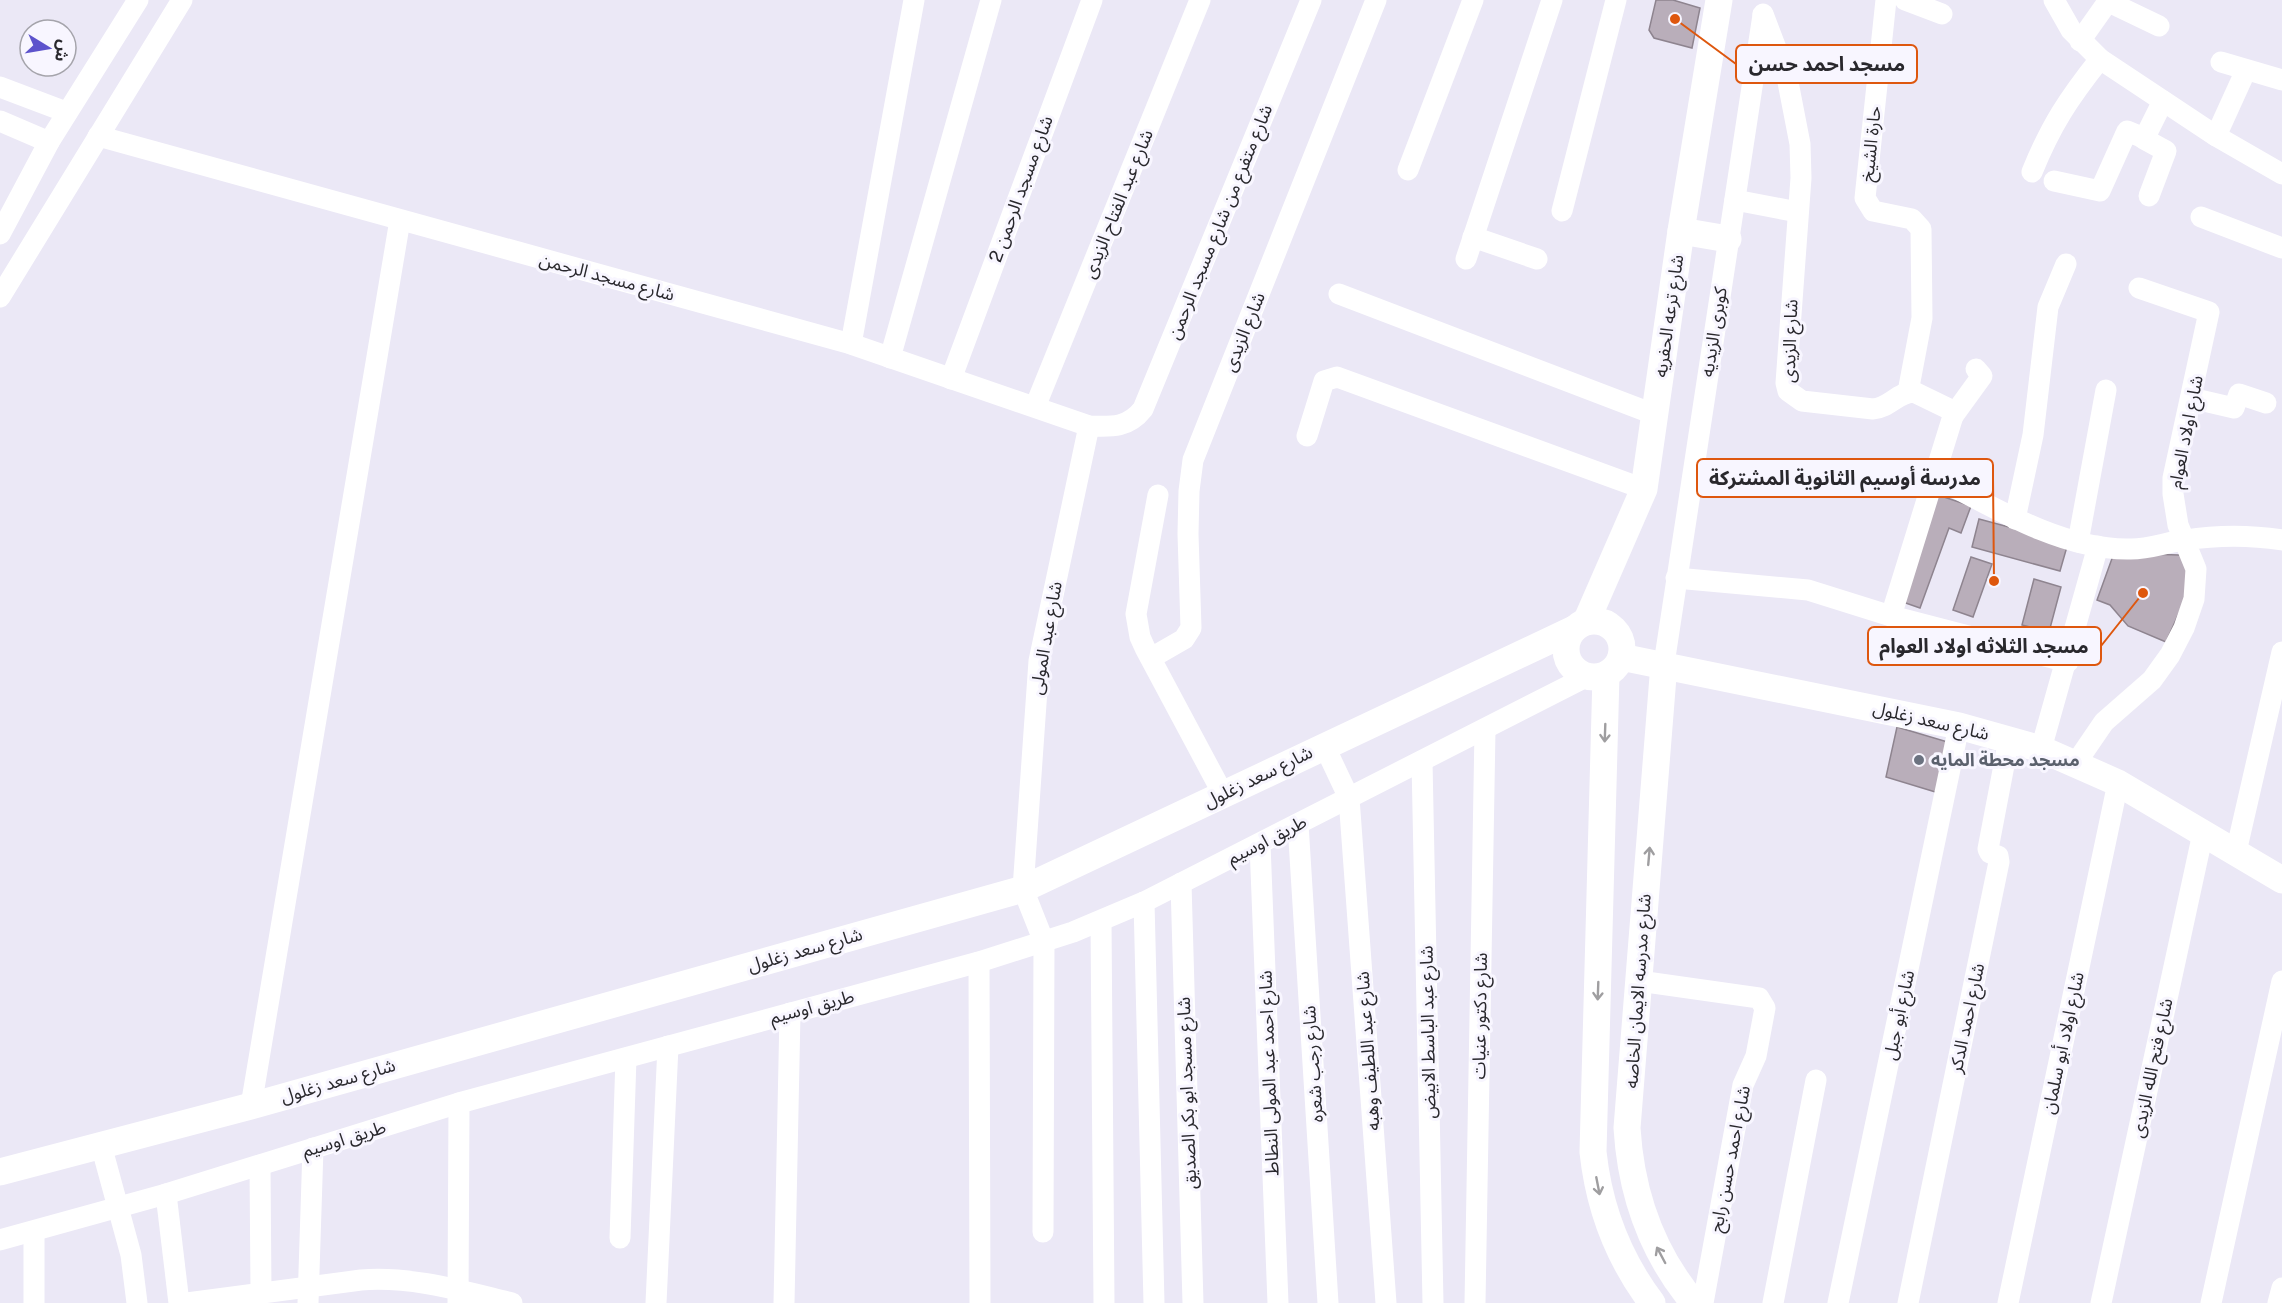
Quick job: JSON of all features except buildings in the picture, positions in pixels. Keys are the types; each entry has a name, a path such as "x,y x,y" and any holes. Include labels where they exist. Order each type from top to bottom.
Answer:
{"street":[{"path":"0,234 66,112 138,0"},
{"path":"0,297 182,0"},
{"path":"851,344 915,0"},
{"path":"890,358 991,0"},
{"name":"شارع مسجد الرحمن 2","path":"951,379 1092,0"},
{"name":"شارع عبد الفتاح الزيدى","path":"1035,407 1200,0"},
{"name":"شارع متفرع من شارع مسجد الرحمن","path":"1111,426 1124,425 1135,419 1143,409 1311,0"},
{"name":"شارع الزيدى","path":"1151,658 1184,639 1191,628 1188,534 1193,460 1376,0"},
{"path":"1408,170 1473,0"},
{"path":"1466,259 1552,0"},
{"path":"1562,211 1616,0"},
{"name":"شارع ترعه الحفريه","path":"1580,625 1644,489 1681,231 1719,0"},
{"name":"حارة الشيخ","path":"1886,0 1865,198 1873,211 1912,219 1920,229 1922,318 1908,392"},
{"path":"1905,0 1942,14"},
{"path":"2054,0 2080,41 2100,59 2216,136 2282,174"},
{"path":"2080,41 2109,1 2159,26"},
{"name":"شارع الزيدى","path":"1764,7 1787,76 1800,144 1798,212 1786,383 1788,391 1802,401 1874,409 1882,408 1908,392"},
{"name":"كوبرى الزيديه","path":"1664,664 1764,7"},
{"path":"2032,172 2062,108 2100,59"},
{"path":"2221,62 2282,80"},
{"path":"2216,136 2246,70"},
{"path":"0,87 66,112"},
{"path":"2144,138 2163,101"},
{"path":"0,121 49,142"},
{"path":"2054,181 2100,191 2127,131 2166,151 2149,196"},
{"name":"شارع مسجد الرحمن","path":"98,136 851,344 1089,426 1111,426"},
{"path":"1735,200 1798,212"},
{"path":"2201,216 2282,248"},
{"path":"251,1106 400,220"},
{"path":"1681,231 1728,238"},
{"path":"1473,237 1537,259"},
{"path":"2014,519 2033,435 2048,307 2066,264"},
{"name":"شارع اولاد العوام","path":"2076,763 2104,722 2152,680 2170,655 2184,628 2194,599 2196,569 2174,510 2173,478 2209,312 2139,288"},
{"path":"1339,294 1656,415"},
{"path":"1891,616 1953,416 1982,376 1976,369"},
{"path":"1307,436 1324,381 1337,377 1644,489"},
{"path":"2041,749 2068,662 2088,544 2106,390"},
{"path":"1908,392 1914,392 1949,409 1953,416"},
{"path":"2192,398 2234,408 2239,394 2265,403"},
{"name":"شارع عبد المولى","path":"1023,889 1039,661 1089,426"},
{"path":"1934,476 2014,519 2088,544 2129,549 2156,547 2184,540 2237,537 2282,540"},
{"path":"1158,495 1136,614 1140,637 1223,794"},
{"path":"1676,578 1808,590 1891,616 2068,662"},
{"path":"1603,622 1610,626 1621,639 1605,669 1576,672 1567,658 1566,643 1580,625 1603,622"},
{"name":"شارع سعد زغلول","path":"0,1172 104,1154 251,1106 1023,889 1580,625"},
{"path":"2236,852 2282,652"},
{"name":"شارع سعد زغلول","path":"1605,669 1664,664 1959,726 2009,739 2076,763 2118,783 2282,880"},
{"name":"شارع مدرسه الايمان الخاصه","path":"1664,664 1627,1128 1629,1157 1642,1213 1667,1266 1694,1303"},
{"name":"شارع مدرسه الايمان الخاصه","path":"1605,669 1593,1152 1596,1180 1612,1234 1623,1258 1652,1303"},
{"name":"طريق اوسيم","path":"0,1240 166,1194 459,1103 979,962 1044,942 1101,921 1181,884 1605,669"},
{"name":"شارع أبو جبل","path":"1838,1303 1959,726"},
{"name":"شارع دكتور عنيات","path":"1475,1303 1485,730"},
{"name":"شارع احمد الدكر","path":"1908,1303 1999,862 1998,856 1990,853 1988,849 2009,739"},
{"path":"1324,745 1349,798"},
{"name":"شارع عبد الباسط الابيض","path":"1422,761 1433,1303"},
{"name":"شارع اولاد أبو سلمان","path":"2008,1303 2118,783"},
{"name":"شارع عبد اللطيف وهبه","path":"1349,798 1386,1303"},
{"name":"شارع رجب شعره","path":"1298,824 1328,1303"},
{"name":"شارع فتح الله الزيدى","path":"2101,1303 2203,833"},
{"name":"شارع احمد عبد المولى النطاط","path":"1260,844 1278,1303"},
{"name":"شارع مسجد ابو بكر الصديق","path":"1181,884 1193,1303"},
{"path":"1023,889 1044,942 1043,1232"},
{"path":"1144,902 1154,1303"},
{"path":"1101,921 1104,1303"},
{"path":"1599,950 1641,953"},
{"path":"979,962 980,1303"},
{"name":"شارع احمد حسن رابح","path":"1639,981 1759,998 1765,1008 1756,1056 1743,1085 1703,1303"},
{"path":"2211,1303 2282,981"},
{"path":"784,1303 790,1013"},
{"path":"656,1303 668,1046"},
{"path":"620,1238 626,1058"},
{"path":"1773,1303 1816,1080"},
{"path":"458,1296 459,1103"},
{"path":"308,1295 313,1148"},
{"path":"104,1154 131,1255 137,1303"},
{"path":"260,1165 261,1293"},
{"path":"166,1194 179,1303"},
{"path":"34,1231 34,1303"},
{"path":"187,1303 261,1293 308,1295 388,1279 458,1296 512,1303"},
{"path":"2278,1303 2282,1288"}],"place":[{"name":"مسجد احمد حسن","path":"1675,19"},
{"name":"مدرسة أوسيم الثانوية المشتركة","path":"1994,581"},
{"name":"مسجد الثلاثه اولاد العوام","path":"2143,593"},
{"name":"مسجد محطة المايه","path":"1919,760"}]}
